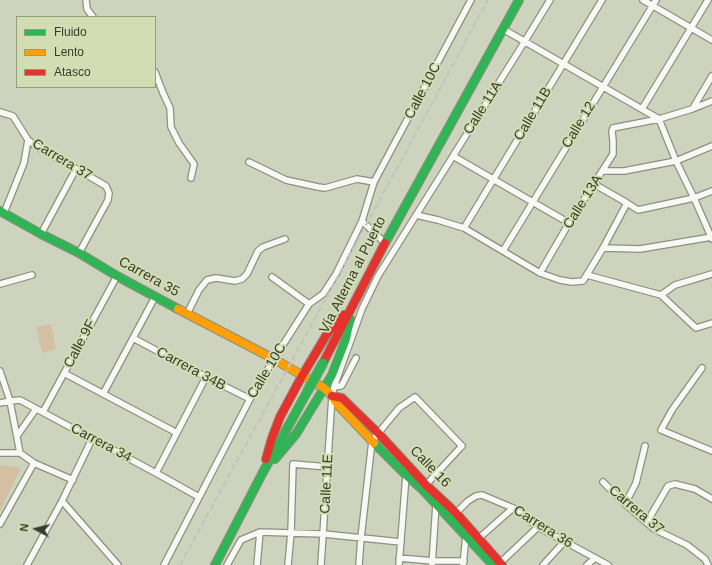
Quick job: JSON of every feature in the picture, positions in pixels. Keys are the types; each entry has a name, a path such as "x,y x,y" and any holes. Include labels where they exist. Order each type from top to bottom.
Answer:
{"main road":[{"name":"Vía Alterna al Puerto","path":"215,565 262,474 323,364 385,243 519,0"},
{"name":"Carrera 35","path":"2,212 79,253 155,297 274,359 286,367"},
{"path":"262,474 272,438 280,417 302,376 327,334 354,304"},
{"path":"262,474 296,434 332,375 346,339 354,304"},
{"name":"Calle 16","path":"286,367 324,388 332,395 338,404 375,437 424,487 436,504 466,536 498,564"},
{"name":"Calle 16","path":"375,437 406,475 424,487 456,513 498,564"}],"street":[{"path":"86,0 87,9 92,16"},
{"name":"Calle 10C","path":"164,565 250,399 309,304 323,294 336,274 362,221 374,182 472,0"},
{"name":"Calle 11A","path":"416,215 550,0"},
{"name":"Calle 11B","path":"464,228 602,0"},
{"path":"643,0 654,3 712,40"},
{"path":"642,109 690,27 708,0"},
{"name":"Calle 12","path":"503,251 654,3"},
{"path":"503,29 659,119 676,161 712,238 640,249 603,248"},
{"path":"156,75 170,108 171,127 179,143 194,164 191,178"},
{"path":"692,109 712,76"},
{"path":"659,119 712,101"},
{"name":"Carrera 37","path":"0,112 13,116 28,140 36,146 106,186 109,193 108,200 79,253"},
{"name":"Calle 13A","path":"540,273 569,223 613,154 613,128 659,119"},
{"path":"2,212 24,163 28,140"},
{"path":"602,171 624,171 676,161 712,146"},
{"path":"453,156 569,223"},
{"path":"249,162 286,180 318,187 325,188 357,179 374,182"},
{"path":"41,234 76,169"},
{"path":"594,184 638,210 694,198 712,191"},
{"path":"416,215 464,228 540,273 560,280 583,282 628,203"},
{"name":"Calle 11E","path":"322,565 332,395 362,309 378,276 416,215"},
{"path":"362,221 385,243"},
{"path":"187,314 199,290 207,280 216,278 235,280 242,279 247,274 258,251 263,247 285,239"},
{"path":"661,295 675,285 712,274"},
{"path":"0,284 32,275"},
{"path":"587,275 661,295 696,328 712,323"},
{"name":"Calle 9F","path":"42,412 117,276"},
{"path":"272,277 309,304"},
{"path":"103,394 155,297"},
{"name":"Carrera 34B","path":"133,338 250,399"},
{"path":"332,395 342,385 356,358"},
{"path":"702,368 672,410 661,430 712,451"},
{"path":"0,371 10,401 20,453"},
{"path":"64,373 177,433"},
{"path":"156,473 206,377"},
{"path":"359,565 361,538 375,437 399,408 415,397 462,446 424,487"},
{"name":"Carrera 34","path":"0,403 20,400 199,497"},
{"path":"17,436 36,409"},
{"path":"27,565 73,480 92,439"},
{"path":"625,504 636,483 645,446"},
{"path":"0,453 20,453 34,463 73,480"},
{"path":"0,524 34,463"},
{"path":"288,565 291,533 293,464 328,467"},
{"path":"399,565 406,475"},
{"name":"Carrera 37","path":"603,482 625,504 654,529 687,546 705,559 708,565"},
{"path":"647,522 668,486 675,484 695,489 712,499"},
{"name":"Carrera 36","path":"456,513 468,501 476,496 482,495 513,508 538,527 608,565"},
{"path":"62,501 118,565"},
{"path":"433,563 436,504"},
{"path":"478,539 513,508"},
{"path":"498,564 538,527"},
{"path":"227,565 241,540 260,532 324,534 401,542"},
{"path":"257,565 260,532"},
{"path":"399,558 433,563 464,563 466,536"},
{"path":"542,565 564,542"},
{"path":"587,565 595,558"}],"shaded area":[{"path":"51,324 56,349 42,353 36,327"},
{"path":"0,465 21,468 0,511"}],"railway":[{"path":"180,565 488,0"}],"traffic: fast":[{"path":"385,243 519,0"},
{"path":"0,211 79,253 117,276 178,309"},
{"path":"275,459 296,434 332,375 346,339 350,319"},
{"path":"307,392 323,363"},
{"path":"215,565 262,474 307,392"},
{"path":"374,443 422,489 493,565"}],"traffic: slow":[{"path":"178,309 274,359 324,388 374,443"}],"traffic: jam":[{"path":"323,363 385,243"},
{"path":"266,459 280,417 302,376 327,334 344,315"},
{"path":"332,396 342,398 378,433 426,485 456,513 502,565"}]}
